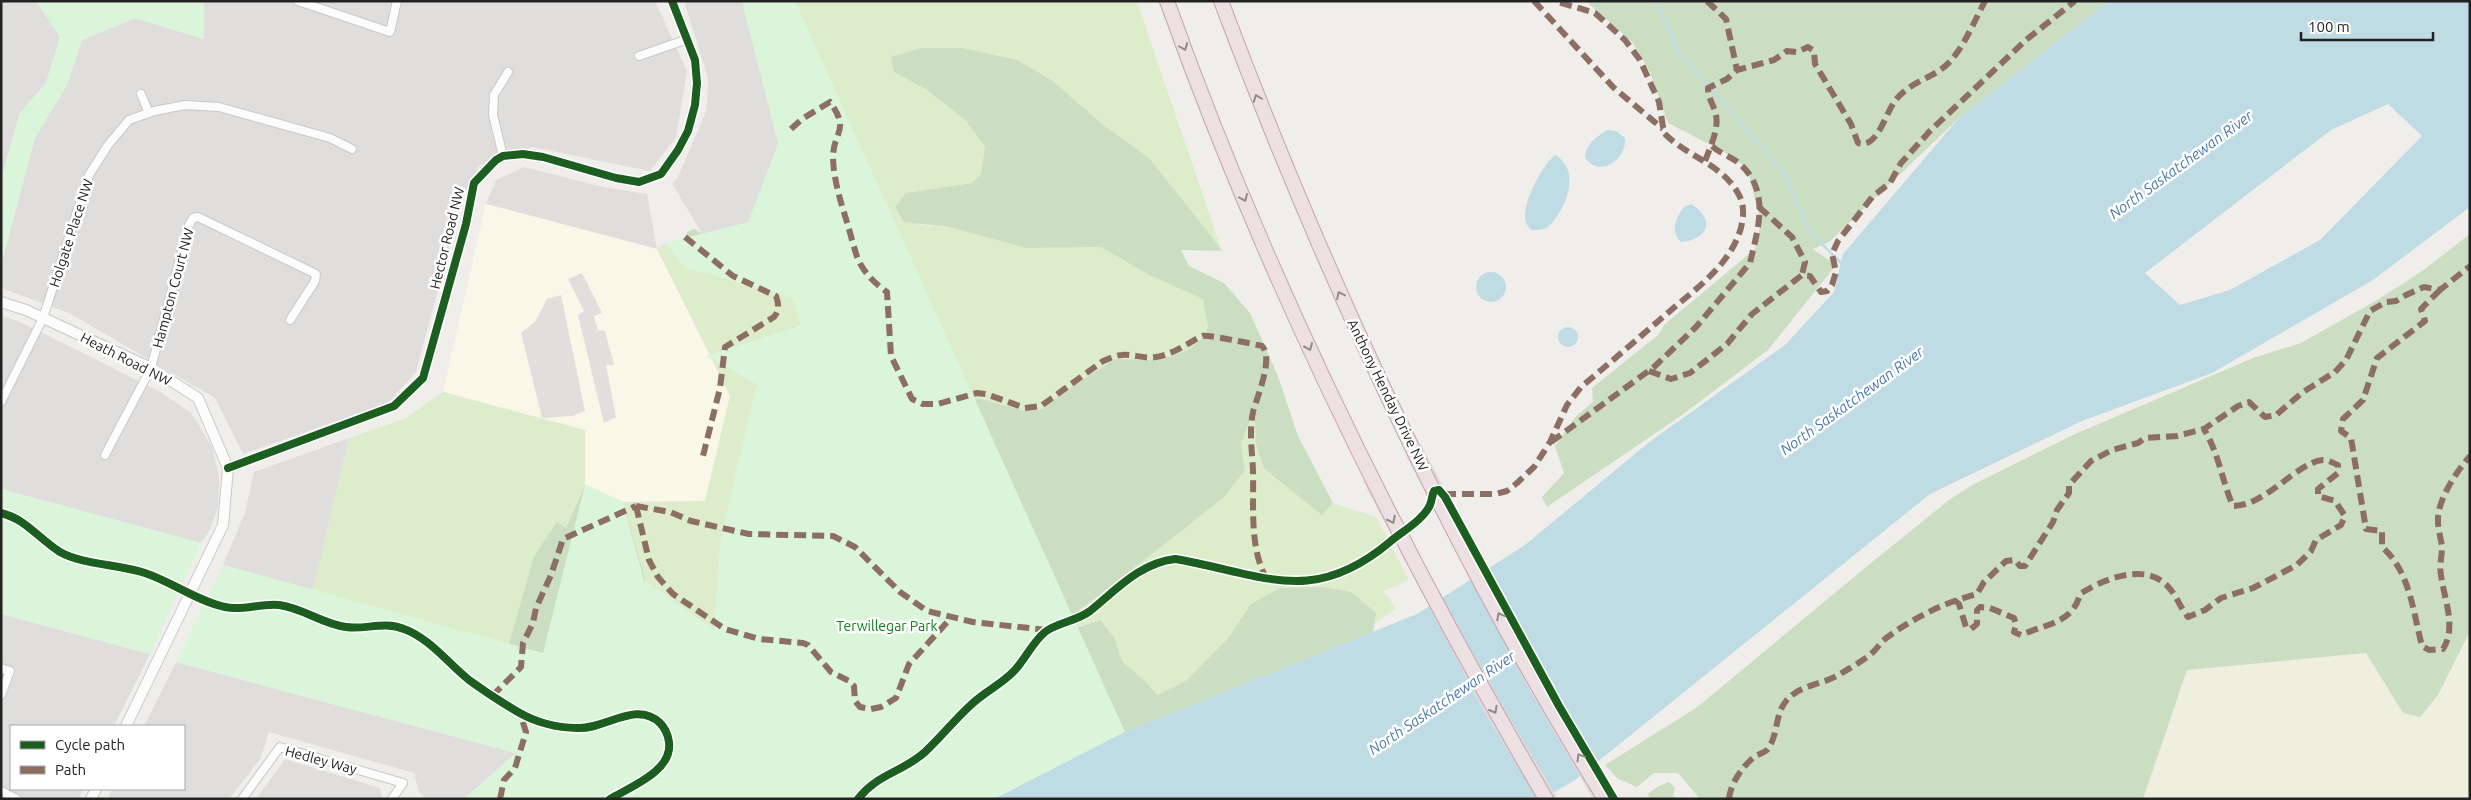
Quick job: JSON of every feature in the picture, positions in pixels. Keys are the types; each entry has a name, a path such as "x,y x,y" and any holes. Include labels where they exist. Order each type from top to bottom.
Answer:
{"highway":[{"path":"1167,1 1213,125 1278,279 1370,477 1429,593 1546,799"},
{"name":"Anthony Henday Drive NW","path":"1221,1 1260,106 1325,261 1413,450 1534,679 1605,799"}],"street":[{"path":"298,1 390,32 397,1"},
{"path":"508,72 494,95 493,115 503,156 523,154 543,157 616,178 639,182 661,174 685,138 695,105 697,83 695,60 685,40 672,1"},
{"path":"639,56 685,40"},
{"path":"141,94 148,113"},
{"name":"Holgate Place NW","path":"1,402 43,318 89,174 108,145 129,120 148,113 185,105 218,107 330,138 352,149"},
{"name":"Hector Road NW","path":"228,468 394,406 423,378 466,224 474,183 496,160 503,156"},
{"name":"Hampton Court NW","path":"151,368 189,225 193,218 198,217 316,274 315,280 290,320"},
{"name":"Heath Road NW","path":"1,302 43,318 151,368 198,398 228,468 223,525 126,725"},
{"path":"105,454 151,368"},
{"path":"1,668 10,671 1,695"},
{"name":"Hedley Way","path":"242,799 280,747 403,783 392,799"},
{"path":"1,791 17,799"}],"shaded area":[{"path":"1,1 36,1 60,37 46,83 20,113 1,179"},
{"path":"204,1 655,1 687,71 676,137 650,171 532,147 479,166 462,199 416,372 388,403 243,454 215,398 69,313 1,288 1,265 35,138 67,85 82,40 135,18 204,39"},
{"path":"684,1 742,1 778,144 748,222 702,234 672,183 677,179 706,112 708,88 708,78"},
{"path":"524,167 603,187 647,194 657,249 486,204 496,180"},
{"path":"486,204 657,249 730,396 705,501 623,502 585,485 585,430 443,392"},
{"path":"582,273 602,313 594,316 598,330 605,331 614,365 606,365 616,417 604,423 578,315 584,311 568,279"},
{"path":"561,295 585,411 572,416 542,418 521,333 535,322 547,299"},
{"path":"1,316 18,321 162,393 191,413 212,447 219,475 218,507 210,529 201,543 1,489"},
{"path":"349,438 313,590 223,565 245,513 254,472"},
{"path":"1,614 150,654 114,725 10,725 10,790 82,790 78,799 1,799"},
{"path":"176,662 516,753 464,799 426,799 419,792 414,773 269,732 260,759 229,799 107,799 112,790 185,790 185,725 144,725"},
{"path":"285,759 380,788 382,798 256,799"}],"green space":[{"path":"36,1 204,1 204,39 135,18 82,40 67,85 35,138 1,265 1,179 20,113 46,83 60,37"},
{"path":"742,1 965,400 981,399 1025,411 1043,409 1067,390 1115,359 1146,360 1165,358 1188,350 1205,336 1208,327 1203,299 1149,275 1101,247 1026,248 949,227 904,222 895,207 906,193 972,183 981,174 985,146 965,120 927,90 894,72 891,57 920,48 963,48 1017,60 1053,81 1102,124 1149,158 1222,251 1181,250 1189,266 1224,283 1250,313 1278,376 1298,436 1333,503 1322,515 1264,469 1256,445 1255,422 1250,420 1241,444 1245,470 1223,498 1078,611 1036,632 543,653 509,644 534,556 557,522 566,528 585,485 623,502 646,582 714,629 757,383 706,356 801,325 792,298 684,244 687,232 694,229 702,234 748,222 778,144"},
{"name":"Terwillegar Park","path":"742,1 795,1 1125,732 994,799 464,799 516,753 176,662 223,565 543,653 585,485 623,502 644,580 714,629 721,539 757,384 706,356 801,325 792,298 684,267 666,243 748,222 778,144"},
{"path":"786,1 1137,1 1222,252 1149,158 1102,124 1053,81 920,48 892,57 894,72 927,90 965,120 985,146 981,174 972,183 906,193 919,225 949,227 1026,248 1101,247 1149,275 1203,299 1209,327 1205,336 1188,350 1165,358 1146,360 1115,359 1067,390 1044,409 1025,411 981,399 965,400"},
{"path":"1586,1 2109,1 1959,118 1829,242 1813,249 1836,265 1768,350 1682,415 1547,507 1542,497 1564,473 1555,446 1576,416 1593,402 1592,388 1658,335 1664,325 1755,249 1761,222 1747,168 1723,151 1668,123 1650,72 1633,43"},
{"path":"2470,234 2470,631 2438,695 2420,717 2403,713 2366,653 2187,670 2143,799 1700,799 1678,773 1654,773 1637,787 1617,778 1605,765 1696,708 1949,500 1974,484 2075,434 2253,358 2301,343 2379,299 2425,269"},
{"path":"686,238 792,298 801,326 710,355 657,249 666,243"},
{"path":"712,359 757,384 721,539 714,629 646,582 623,502 705,501 730,396"},
{"path":"443,392 585,430 585,485 566,528 557,522 543,653 764,743 495,640 313,590 349,438 404,419"},
{"path":"1250,420 1255,422 1256,445 1264,470 1322,514 1333,503 1376,517 1409,580 1384,591 1396,609 1375,623 1376,613 1251,604 1228,638 1187,680 1157,695 1146,682 1122,661 1114,637 1102,620 1077,626 1072,614 1106,590 1145,558 1245,470 1241,444"},
{"path":"1,489 201,543 150,654 1,614"},
{"path":"1323,587 1351,592 1376,613 1373,632 1125,732 1039,776 1059,633 1101,620 1114,637 1122,661 1146,682 1157,695 1187,680 1228,638 1251,604 1280,588"},
{"path":"2470,631 2470,799 2143,799 2187,670 2367,653 2383,679 2438,695"},
{"path":"1669,782 1675,788 1673,796 1679,799 1650,799 1648,794 1657,787"}],"water":[{"name":"North Saskatchewan River","path":"2109,1 2470,1 2470,207 2373,280 2212,373 2082,421 1930,494 1575,780 1543,799 994,799 1125,732 1417,614 1525,545 1648,443 1785,345 1834,292 1843,254 1959,118","holes":["2388,104 2422,136 2320,240 2230,290 2180,305 2145,273 2331,130"]},
{"path":"1607,130 1616,131 1625,138 1624,146 1617,159 1611,164 1597,166 1585,157 1586,152 1593,141"},
{"path":"1555,155 1568,170 1570,179 1566,199 1556,218 1548,227 1532,230 1526,224 1527,203 1543,169"},
{"path":"1691,204 1704,216 1706,228 1697,237 1681,242 1676,234 1675,225 1684,207"},
{"path":"1491,272 1502,276 1506,287 1502,298 1491,302 1480,298 1476,287 1480,276"},
{"path":"1568,327 1575,330 1578,337 1575,344 1568,347 1561,344 1558,337 1561,330"}],"pier":[{"path":"1421,444 1542,674 1616,799 1593,799 1527,686 1406,456"},
{"path":"1377,472 1437,588 1501,703 1558,799 1537,799 1486,715 1363,481"}],"waterway":[{"path":"1656,1 1677,50 1784,173 1810,232 1841,263"}],"marked path":[{"path":"1534,1 1613,87 1663,129"},
{"path":"1444,494 1496,494 1507,491 1517,483 1534,467 1550,442 1567,405 1581,387 1708,278 1722,263 1736,242 1743,218 1742,202 1732,184 1714,168 1664,133 1659,102 1640,60 1625,40 1595,13 1555,1"},
{"path":"1707,1 1726,19 1737,70"},
{"path":"1705,161 1714,138 1717,120 1708,88 1727,79 1737,70 1774,60 1787,51 1797,52 1808,47 1814,51 1815,64 1851,124 1858,143 1865,144 1871,141 1876,136 1892,106 1901,94 1947,65 1958,52 1985,1"},
{"path":"1649,371 1671,379 1690,373 1727,344 1752,314 1802,275 1810,276 1821,292 1827,291 1832,285 1836,272 1832,254 1838,241 1873,196 1890,183 1901,163 1930,131 2026,40 2075,1"},
{"path":"791,129 802,119 830,102 836,112 840,125 833,158 840,200 859,262 869,277 887,292 891,356 912,399 923,404 938,404 977,393 986,394 1025,408 1041,406 1103,361 1117,356 1162,356 1202,336 1230,339 1262,346 1266,359 1265,368 1253,412 1251,433 1255,539 1257,553 1266,578"},
{"path":"1551,442 1654,367 1696,327 1750,263 1760,210 1755,186 1749,174 1739,163 1710,144"},
{"path":"1759,207 1792,237 1805,262 1802,275"},
{"path":"685,237 733,276 776,296 778,305 778,310 774,317 725,347 720,388 703,456"},
{"path":"1729,799 1734,781 1742,770 1754,757 1767,750 1771,744 1782,707 1792,695 1833,678 1865,659 1885,639 1906,624 1940,607 1977,594 1984,582 2006,561 2015,560 2020,566 2025,566 2053,522 2057,510 2069,493 2069,485 2091,461 2112,450 2138,443 2145,438 2177,436 2204,429 2238,406 2249,402 2265,417 2276,415 2303,392 2335,372 2346,360 2370,311 2386,302 2396,301 2424,287 2440,290 2470,266"},
{"path":"2440,290 2421,309 2425,321 2377,358 2363,400 2343,419 2341,431 2351,438 2366,529 2382,531 2382,547 2399,568 2405,580 2422,646 2429,650 2443,649 2449,632 2448,613 2440,572 2442,547 2438,524 2439,513 2444,495 2470,456"},
{"path":"1954,600 1959,604 1966,627 1971,629 1977,624 1977,610 1980,607 1990,608 2014,618 2016,625 2014,632 2021,635 2065,617 2076,604 2080,594 2099,584 2121,576 2144,574 2163,582 2174,594 2188,617 2205,610 2221,598 2253,588 2297,565 2311,551 2316,540 2341,525 2345,516 2335,501 2318,496 2318,489 2338,473 2338,465 2325,460 2313,463 2257,499 2233,506 2217,458 2204,429"},
{"path":"636,506 649,560 658,577 673,594 725,629 759,639 808,645 831,672 849,681 854,686 855,701 860,707 871,709 881,707 896,698 909,664 951,618"},
{"path":"636,506 670,512 691,521 749,534 833,536 855,547 900,592 927,611 973,622 1047,630"},
{"path":"492,696 521,667 523,643 533,623 536,608 551,575 563,539 636,506"},
{"path":"500,799 504,780 515,768 526,732 520,713"}],"cycle path":[{"path":"228,468 394,406 423,378 466,224 474,183 496,160 503,156 523,154 543,157 616,178 639,182 661,174 678,150 688,131 695,105 697,83 695,60 672,1"},
{"path":"858,799 873,784 917,759 925,752 973,703 1015,670 1045,632 1090,611 1119,586 1151,566 1175,559 1262,578 1287,581 1311,580 1336,574 1363,562 1412,525 1427,510 1434,491 1439,490 1445,497 1559,706 1614,799"},
{"path":"1,513 18,520 52,547 69,556 79,560 145,573 195,596 225,607 279,605 296,609 329,623 346,627 389,626 404,629 422,638 469,680 499,700 525,716 554,726 588,727 631,715 641,714 651,717 662,725 668,737 668,752 664,761 648,777 610,799"}]}
